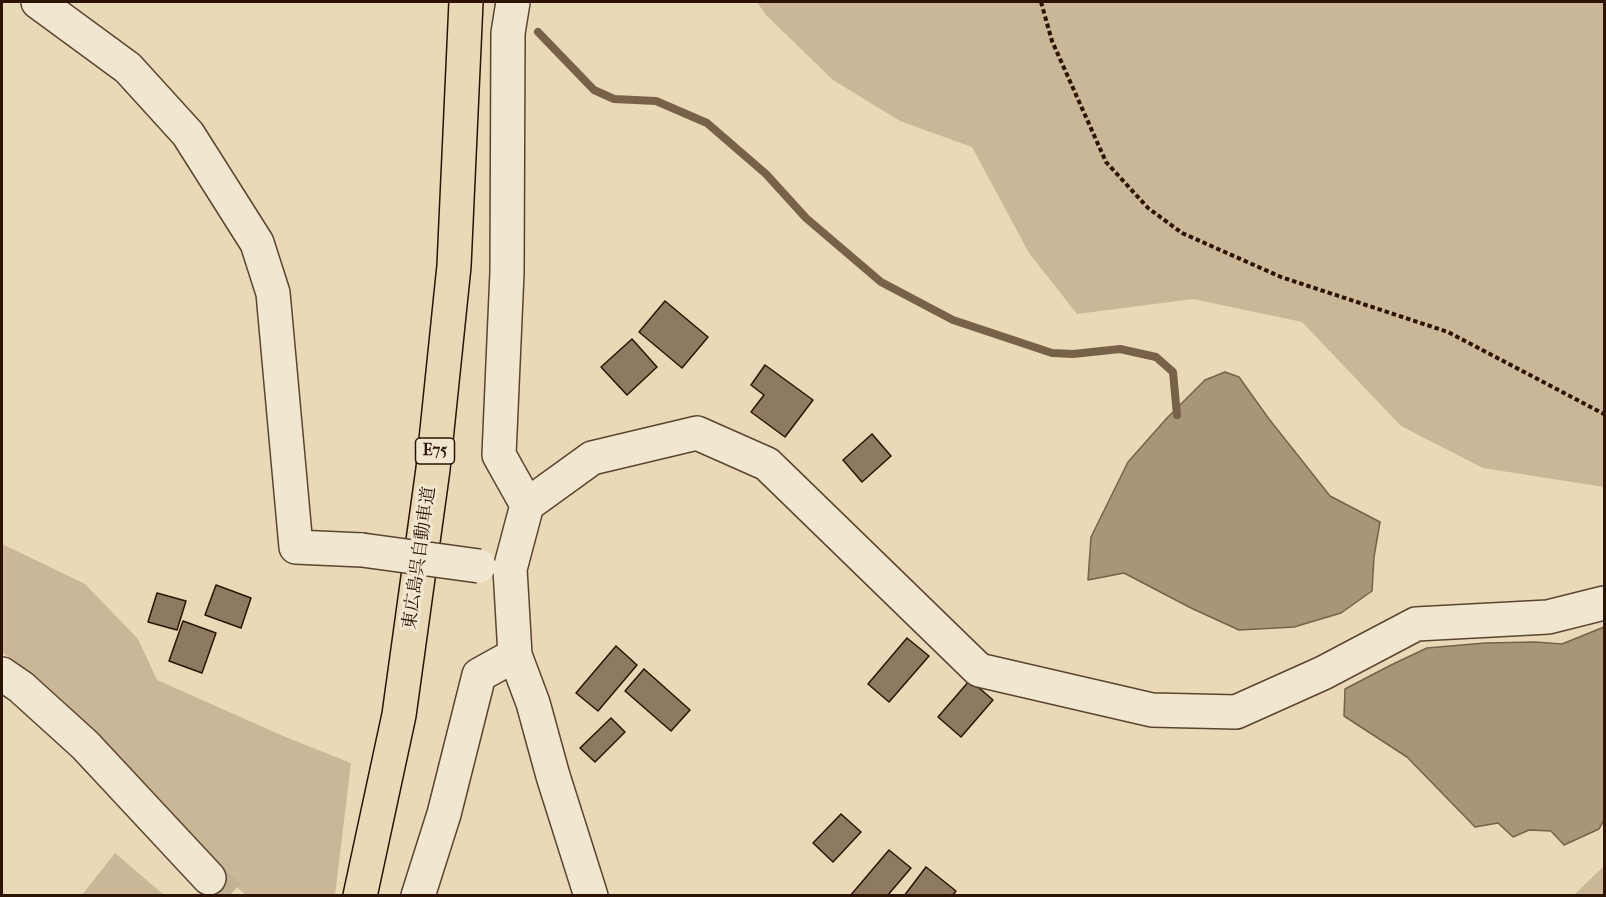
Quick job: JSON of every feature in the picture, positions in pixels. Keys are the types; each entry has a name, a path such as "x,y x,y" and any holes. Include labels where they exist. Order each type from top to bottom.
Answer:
{"highway":[{"name":"東広島呉自動車道","path":"360,896 399,715 433,469 454,266 466,2"}],"street":[{"path":"38,2 128,68 188,134 257,243 273,293 296,547 362,550 494,568"},
{"path":"513,2 508,33 507,272 499,455 527,505"},
{"path":"591,896 515,655 494,568 527,505 592,458 697,433 767,464 979,670 1152,710 1236,712 1323,673 1416,624 1548,617 1605,603"},
{"path":"418,896 444,814 479,675 515,655"},
{"path":"2,674 21,687 85,746 209,878"}],"path":[{"path":"1041,2 1052,41 1106,162 1148,208 1182,233 1281,277 1448,332 1605,414"}],"shaded area":[{"path":"757,2 1604,2 1604,487 1483,468 1401,426 1302,322 1193,299 1077,314 1029,253 972,147 900,121 833,80 766,15"},
{"path":"1225,372 1239,377 1330,496 1380,522 1374,557 1372,591 1341,613 1294,627 1239,630 1124,573 1088,580 1091,537 1128,462 1205,380"},
{"path":"2,544 85,584 138,639 157,680 283,736 351,763 335,895 246,895 203,857 58,697 2,652"},
{"path":"1604,627 1604,820 1599,829 1564,845 1551,831 1529,830 1513,837 1498,823 1475,827 1407,757 1344,716 1345,689 1427,648 1485,643 1562,644"},
{"path":"115,853 164,895 82,895"},
{"path":"1604,866 1604,895 1574,895"}],"building":[{"path":"665,301 708,337 682,368 639,332"},
{"path":"632,339 657,367 627,395 601,367"},
{"path":"765,365 813,400 785,437 751,412 764,395 751,385"},
{"path":"872,434 891,456 862,482 843,460"},
{"path":"216,585 251,598 241,628 205,615"},
{"path":"157,593 186,601 177,630 148,622"},
{"path":"183,621 216,633 202,673 169,661"},
{"path":"907,638 929,656 889,702 868,684"},
{"path":"616,646 637,665 598,711 576,693"},
{"path":"644,669 690,710 671,731 625,691"},
{"path":"970,680 993,700 961,737 938,717"},
{"path":"611,718 625,732 595,762 580,748"},
{"path":"841,814 861,832 833,862 813,843"},
{"path":"889,850 911,868 887,896 850,896"},
{"path":"926,867 956,891 952,896 904,896"}],"waterway":[{"path":"538,32 594,90 614,99 656,101 707,123 766,174 806,218 881,282 953,320 1052,353 1073,354 1120,349 1156,357 1173,372 1177,415"}],"tunnel":[{"path":"209,878 229,896"}]}
